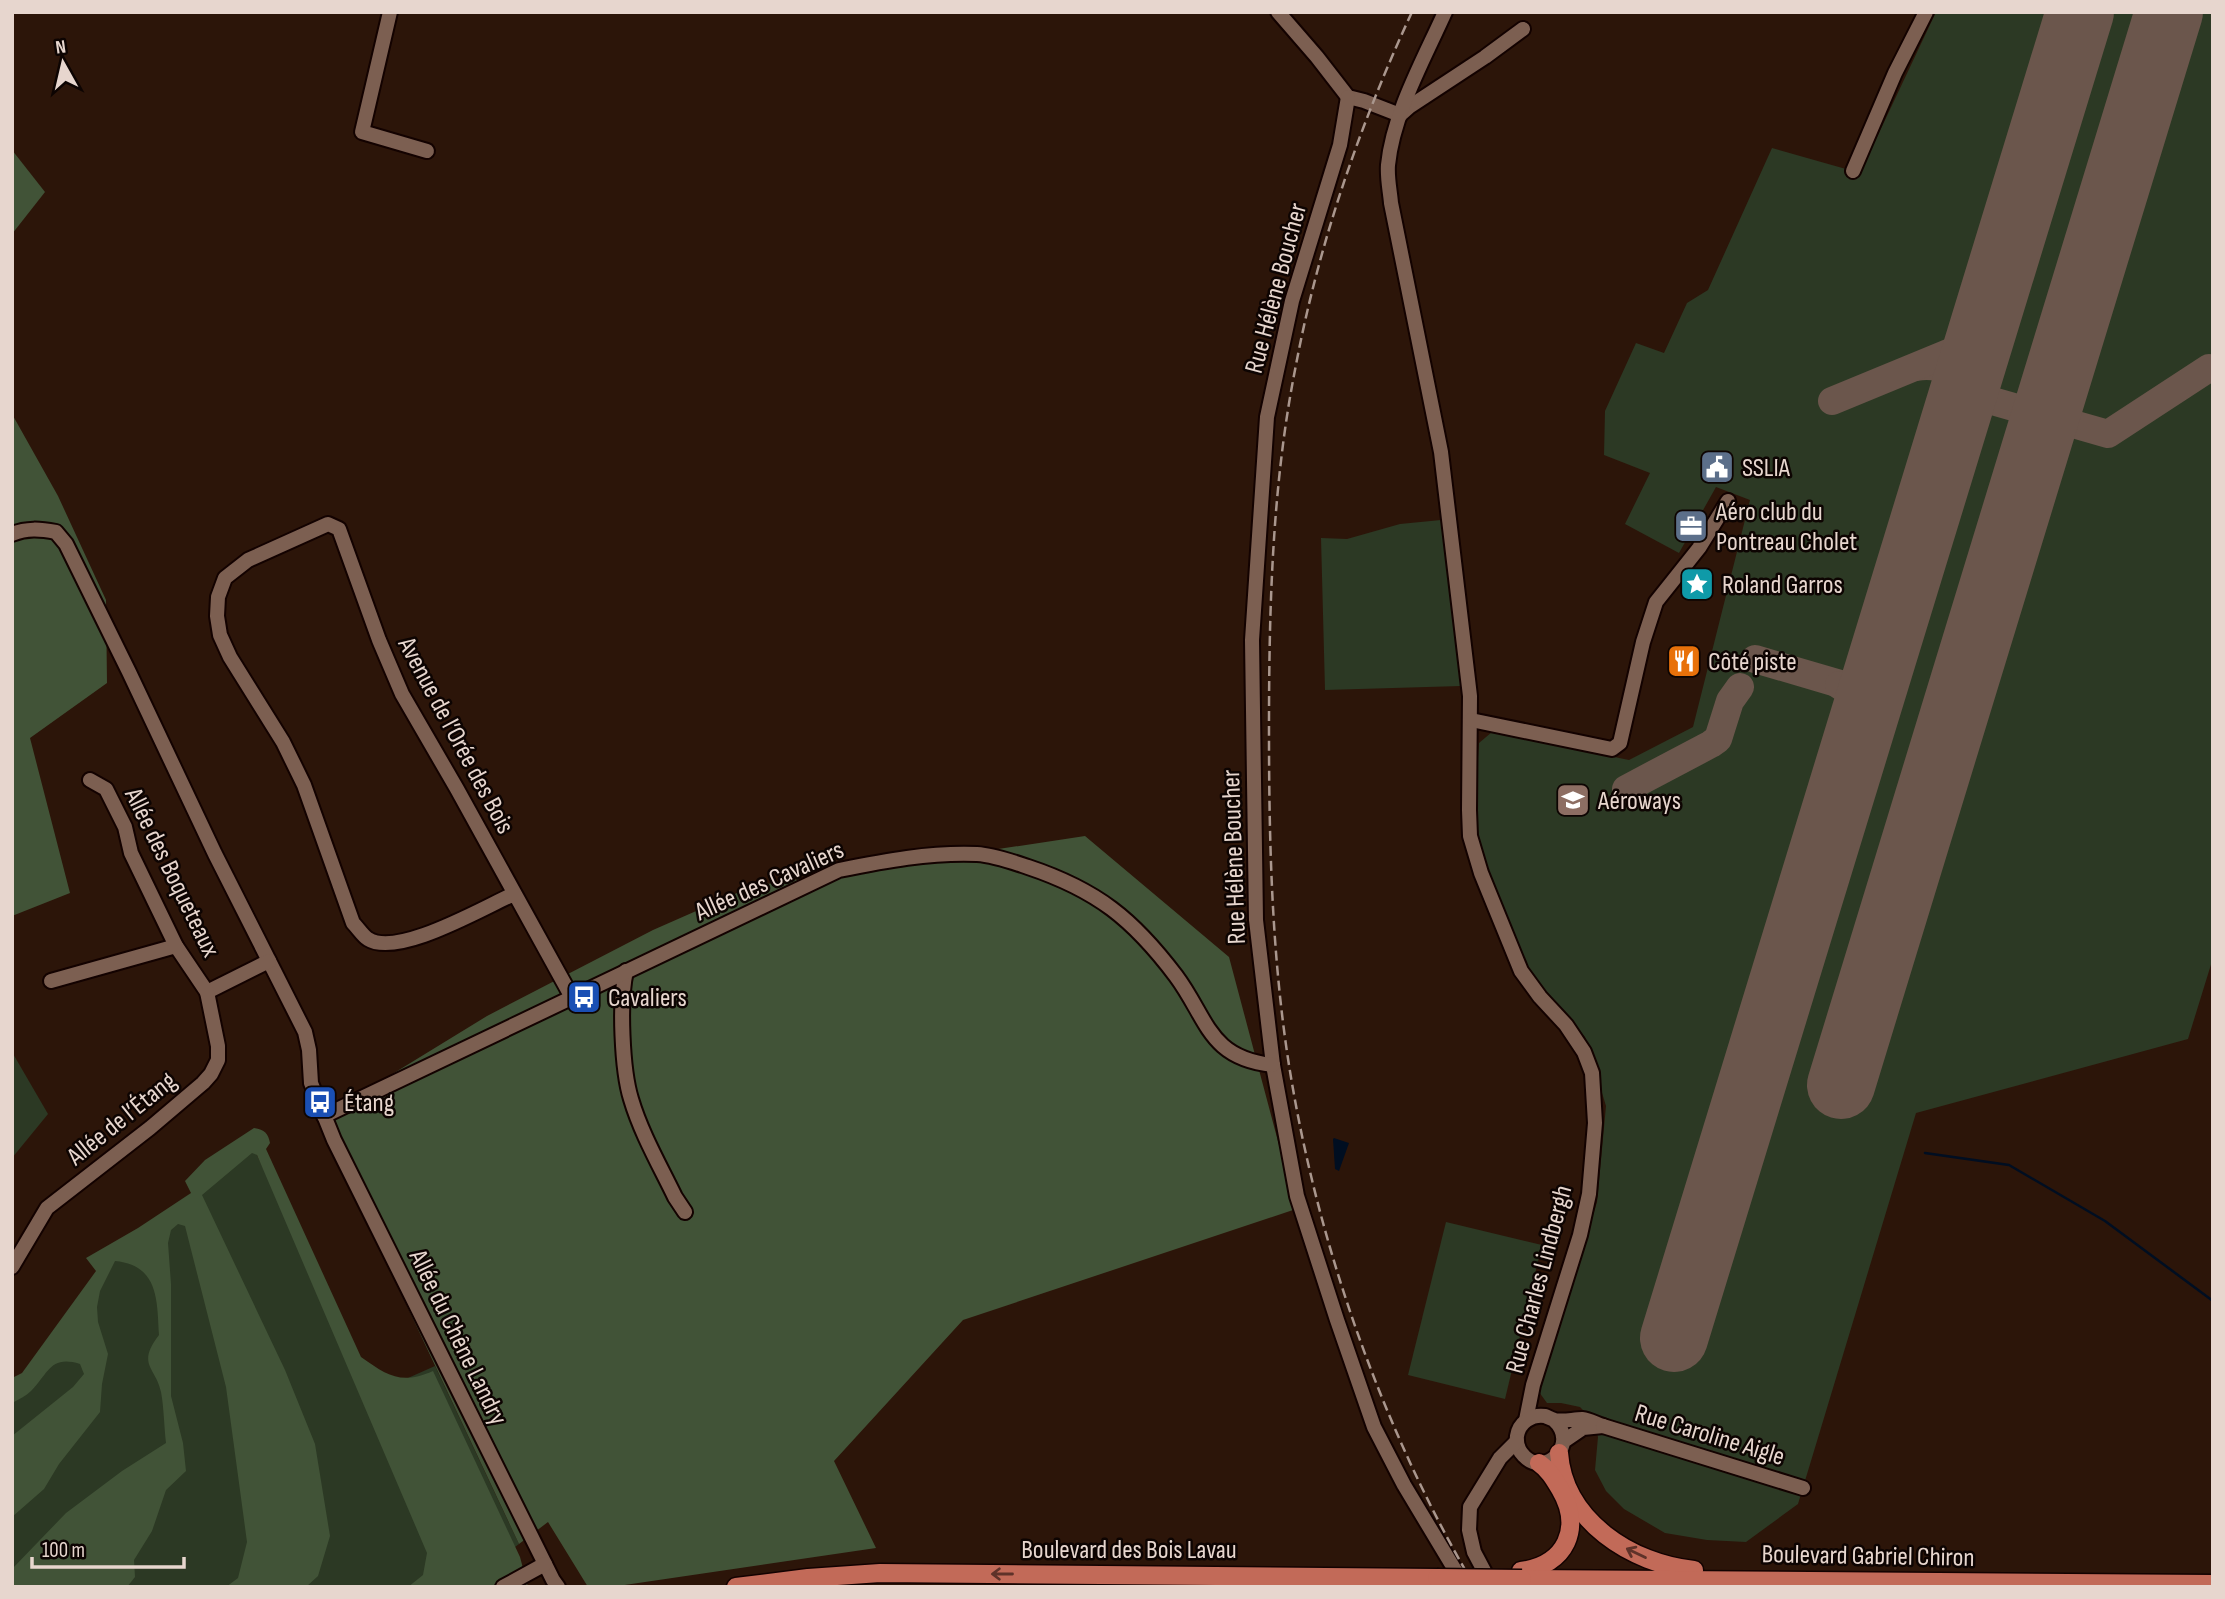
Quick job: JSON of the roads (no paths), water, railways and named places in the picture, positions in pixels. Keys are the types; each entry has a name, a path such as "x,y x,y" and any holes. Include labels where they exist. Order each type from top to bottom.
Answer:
{"main road":[{"path":"1562,1447 1565,1479 1577,1505 1586,1517 1612,1540 1631,1552 1665,1566 1737,1574 1749,1580"},
{"path":"1521,1575 1549,1562 1564,1547 1571,1522 1568,1504 1551,1474 1531,1460"},
{"name":"Boulevard des Bois Lavau","path":"736,1587 880,1573 1437,1578 1521,1575"},
{"name":"Boulevard Gabriel Chiron","path":"1521,1575 2213,1584"}],"street":[{"path":"390,12 362,132 427,151"},
{"path":"1278,12 1348,97 1364,100 1401,115 1523,29"},
{"name":"Rue Charles Lindbergh","path":"1445,12 1401,115 1391,143 1387,168 1391,203 1441,452 1470,696 1471,836 1478,865 1521,971 1530,986 1566,1025 1584,1052 1592,1073 1595,1094 1589,1194 1580,1235 1533,1385 1527,1420"},
{"path":"1853,171 1895,72 1926,12"},
{"name":"Rue Hélène Boucher","path":"1348,97 1340,145 1292,301 1267,417 1252,640 1256,920 1273,1065 1297,1196 1374,1427 1404,1485 1465,1587"},
{"path":"1471,720 1612,749 1620,743 1643,642 1656,602 1699,548 1728,501"},
{"name":"Avenue de l’Orée des Bois","path":"513,894 416,939 386,943 369,940 361,932 353,923 304,785 283,743 230,657 220,635 218,597 225,578 248,560 328,524 339,529 379,640 402,694 573,996"},
{"name":"Allée du Chêne Landry","path":"12,534 24,529 43,529 56,532 66,544 215,854 305,1032 311,1083 324,1116 432,1340 555,1584"},
{"name":"Allée des Boqueteaux","path":"90,780 106,789 125,827 131,853 176,946 207,992"},
{"name":"Allée des Cavaliers","path":"324,1116 839,870 926,855 979,854 1056,876 1089,892 1120,914 1151,943 1178,979 1213,1038 1226,1050 1239,1056 1273,1065"},
{"path":"51,981 176,946"},
{"path":"207,992 269,961"},
{"path":"626,971 622,1023 631,1099 675,1197 685,1212"},
{"name":"Allée de l’Étang","path":"12,1267 47,1208 150,1128 211,1074 218,1060 218,1046 207,992"},
{"name":"Rue Charles Lindbergh","path":"1532,1394 1549,1418"},
{"path":"1493,1469 1504,1462 1547,1462 1562,1447 1562,1429 1549,1418 1538,1416 1527,1420 1520,1428 1517,1441 1500,1458 1483,1483 1470,1507 1469,1530 1474,1552 1493,1587"},
{"name":"Rue Caroline Aigle","path":"1549,1418 1580,1419 1803,1488"},
{"name":"Rue Caroline Aigle","path":"1562,1447 1583,1428 1603,1426"},
{"path":"1517,1441 1531,1460"},
{"path":"503,1587 545,1564"}],"water":[{"path":"1334,1138 1349,1143 1339,1171 1335,1169"}],"waterway":[{"path":"1925,1153 2009,1165 2105,1221 2213,1301"}],"railway":[{"path":"1412,12 1358,143 1328,232 1304,324 1287,414 1271,594 1271,865 1276,955 1286,1045 1306,1153 1322,1218 1362,1346 1387,1409 1443,1530 1475,1587"}],"place":[{"name":"SSLIA","path":"1717,467"},
{"name":"Aéro club du Pontreau Cholet","path":"1691,526"},
{"name":"Roland Garros","path":"1697,584"},
{"name":"Côté piste","path":"1684,661"},
{"name":"Aéroways","path":"1573,800"},
{"name":"Cavaliers","path":"584,997"},
{"name":"Étang","path":"320,1102"}]}
